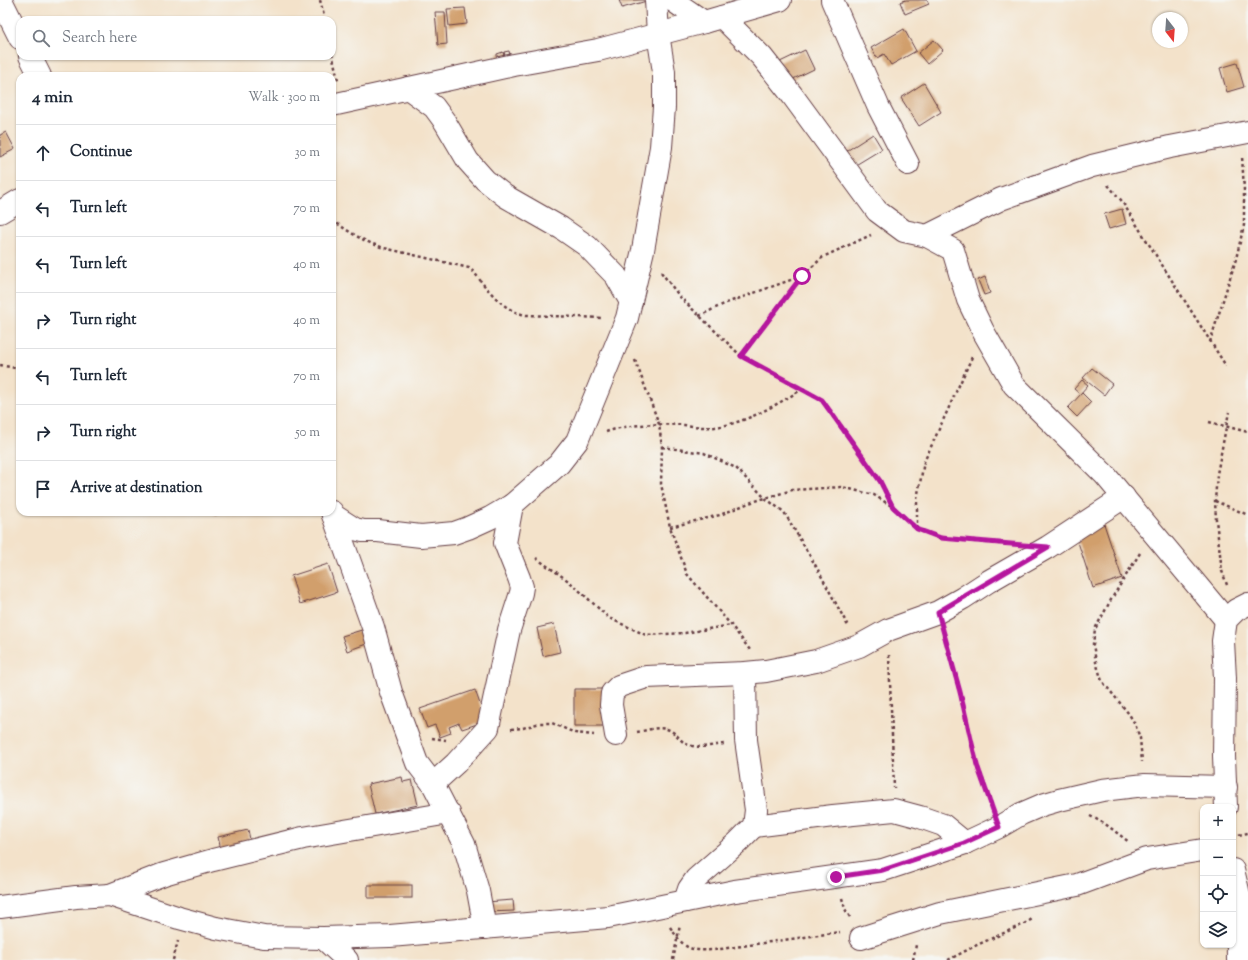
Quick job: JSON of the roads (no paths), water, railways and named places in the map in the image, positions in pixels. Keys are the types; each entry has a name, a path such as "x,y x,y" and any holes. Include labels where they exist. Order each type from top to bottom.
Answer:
{"street":[{"path":"1,0 11,29"},
{"path":"336,516 355,530 378,530 421,536 454,533 490,518 512,505 559,464 577,441 627,316 643,250 661,148 664,107 664,72 658,34 656,0"},
{"path":"110,895 159,912 216,928 264,937 323,938 390,936 485,928 608,917 735,891 883,870 964,843 999,827 1021,814 1059,800 1102,790 1145,785 1226,797 1224,756 1225,678 1223,641 1237,611 1153,532 1099,470 1014,385 983,331 968,300 953,250 927,236 904,231 877,211 792,95 762,57 713,19 672,0"},
{"path":"338,104 514,65 598,50 780,0"},
{"path":"832,0 878,106 908,164"},
{"path":"32,60 38,72"},
{"path":"408,88 434,107 445,122 468,161 485,180 505,196 561,228 586,246 616,276 627,316"},
{"path":"927,236 1001,199 1092,166 1170,147 1244,132"},
{"path":"616,735 611,705 612,693 619,686 653,676 755,672 816,661 859,646 888,630 938,612 1048,547 1124,497"},
{"path":"433,784 456,763 488,728 509,630 522,586 505,543 512,505"},
{"path":"333,516 373,627 392,692 417,763 433,784 464,844 478,891 485,928"},
{"path":"754,826 756,810 746,740 755,672"},
{"path":"686,901 689,889 696,879 754,826 894,810 943,825 964,843"},
{"path":"0,907 76,897 110,895 164,874 213,860 296,840 377,824 449,813"},
{"path":"852,934 940,913 1077,885 1147,859 1200,850"},
{"path":"1235,876 1246,914 1237,936 1238,960"},
{"path":"354,960 355,937"},
{"path":"323,938 347,960"}]}
